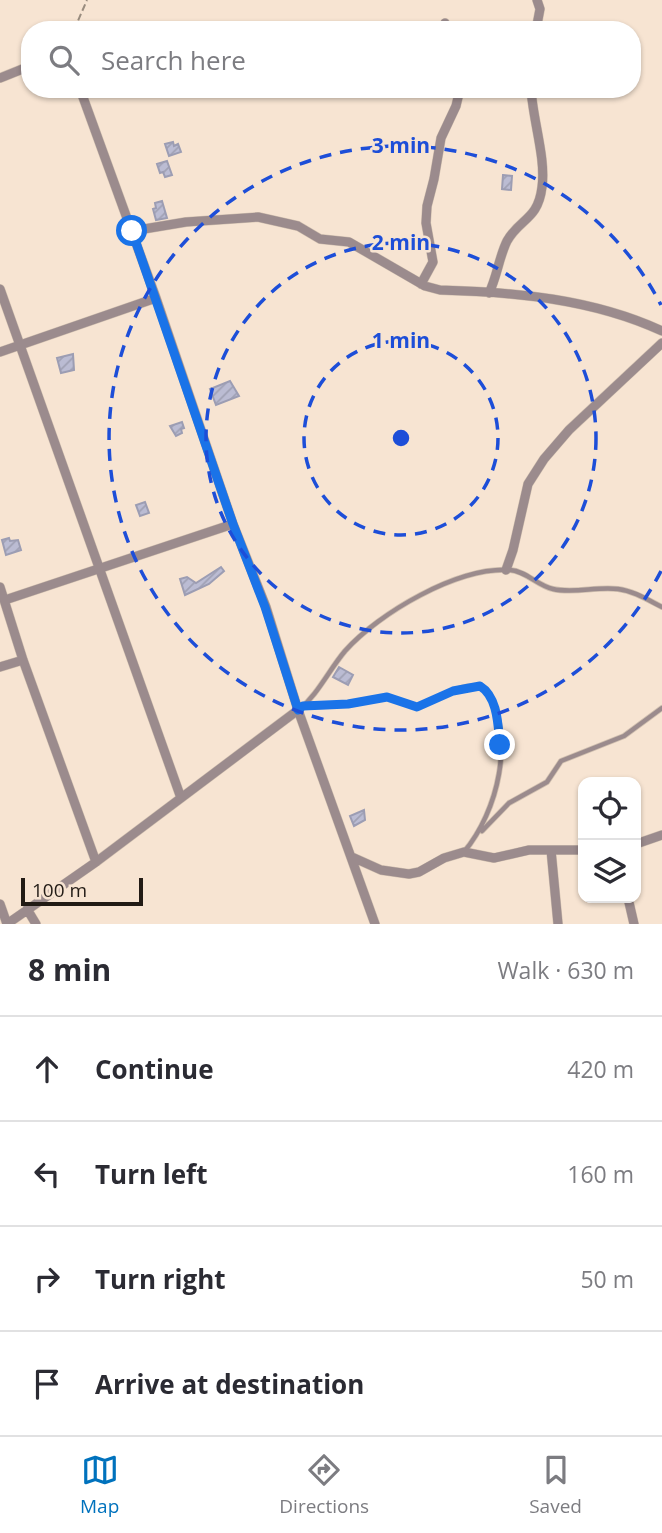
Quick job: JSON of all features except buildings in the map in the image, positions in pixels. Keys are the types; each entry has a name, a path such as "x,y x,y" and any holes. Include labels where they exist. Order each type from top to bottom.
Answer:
{"street":[{"path":"537,0 540,9 538,21"},
{"path":"0,78 21,70"},
{"path":"83,98 375,924"},
{"path":"421,284 433,262 426,223 427,206 438,152 457,98"},
{"path":"489,293 506,242 530,217 540,199 543,173 532,98"},
{"path":"132,231 186,222 258,217 298,226 320,239 349,242 421,284 440,290 552,299 607,310 662,331"},
{"path":"0,289 181,798"},
{"path":"0,352 156,298"},
{"path":"506,570 528,484 544,459 569,430 662,343"},
{"path":"5,600 233,524"},
{"path":"0,587 23,660 96,863"},
{"path":"0,667 23,660"},
{"path":"0,904 7,924 96,863 300,708"},
{"path":"641,842 662,835"},
{"path":"352,857 381,870 409,874 464,852 494,858 529,850 578,850"},
{"path":"551,850 558,924"},
{"path":"629,903 634,924"},
{"path":"27,909 36,924"}],"lane":[{"path":"300,708 347,649 393,612 436,587 461,579 506,570 521,573 553,589 616,589 662,607"},
{"path":"300,708 387,697 417,707 445,694 473,686 486,690 497,720 499,772 490,808 478,834"},
{"path":"464,852 509,803 547,782 561,761 624,736 662,708"}],"path":[{"path":"78,21 88,0"}],"route":[{"path":"132,231 233,524 265,607 298,710 303,706 348,704 378,697 387,697 417,707 453,691 480,686 486,690 493,706 500,745"}]}
